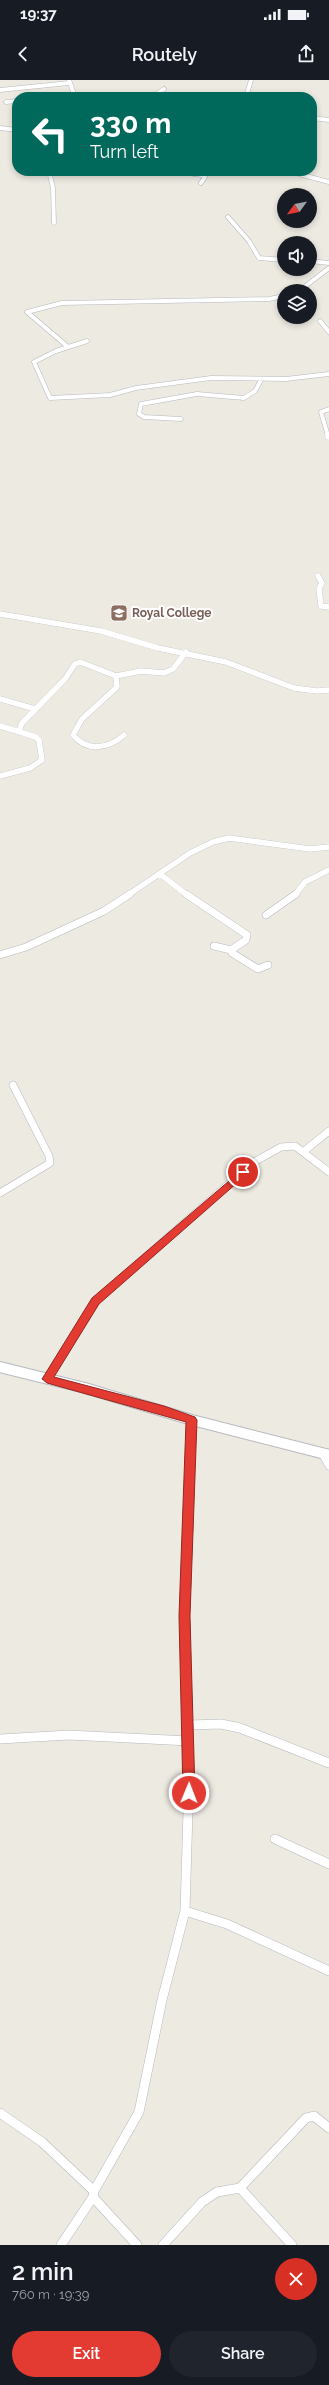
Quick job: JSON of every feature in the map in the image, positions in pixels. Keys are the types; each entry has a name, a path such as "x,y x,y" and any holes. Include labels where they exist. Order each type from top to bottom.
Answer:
{"street":[{"path":"247,92 251,80"},
{"path":"0,90 69,82 73,92"},
{"path":"160,92 164,89"},
{"path":"6,102 12,101"},
{"path":"317,119 329,120"},
{"path":"0,128 12,129"},
{"path":"50,176 53,188 54,223"},
{"path":"201,183 205,177 204,176"},
{"path":"307,176 329,182"},
{"path":"228,217 249,241 259,258 277,259"},
{"path":"317,262 329,263"},
{"path":"308,284 329,268"},
{"path":"68,347 27,312 62,303 269,299 277,297"},
{"path":"320,321 329,332"},
{"path":"87,341 68,347 34,362 50,398 110,395 136,388 211,378 261,380 329,374"},
{"path":"181,419 144,417 138,414 141,404 144,402 184,395 205,394 244,398 255,391 261,380"},
{"path":"328,437 321,412 329,410"},
{"path":"318,576 322,583 319,589 321,606 329,607"},
{"path":"0,614 100,631 158,648 186,652 226,662 294,688 317,691 329,690"},
{"path":"19,731 22,723 65,679 75,664 80,662 88,664 116,676 141,671 164,673 173,669 186,652"},
{"path":"116,676 117,687 82,719 73,736 78,743 86,748 113,744 124,735"},
{"path":"0,699 35,709"},
{"path":"0,726 19,731 39,740 42,760 30,768 0,776"},
{"path":"0,955 26,947 72,924 104,911 190,853 222,839 229,838 310,849 329,847"},
{"path":"266,915 297,893 305,882 329,870"},
{"path":"160,874 179,889 247,935 246,940 234,950 226,950 214,946"},
{"path":"234,950 232,953 251,966 258,969 268,965"},
{"path":"0,1193 43,1169 50,1163 49,1156 13,1085"},
{"path":"303,1152 329,1131"},
{"path":"47,1379 89,1309 117,1281 254,1162 281,1147 295,1146 329,1172"},
{"path":"0,1367 164,1410 192,1420 256,1434 325,1454 329,1466"},
{"path":"61,2245 94,2194 139,2112 162,2000 186,1911 189,1725 185,1616 192,1420"},
{"path":"189,1725 221,1724 240,1728 329,1763"},
{"path":"0,1739 22,1735 46,1735 189,1741"},
{"path":"275,1839 329,1864"},
{"path":"186,1911 197,1913 227,1924 329,1970"},
{"path":"0,2113 42,2142 94,2194 137,2245"},
{"path":"163,2245 202,2202 217,2192 240,2188 306,2118 314,2116 329,2128"},
{"path":"240,2188 292,2245"}],"place":[{"name":"Royal College","path":"119,613"}],"route":[{"path":"189,1793 189,1725 185,1616 192,1420 164,1410 47,1379 95,1301 243,1172"}]}
